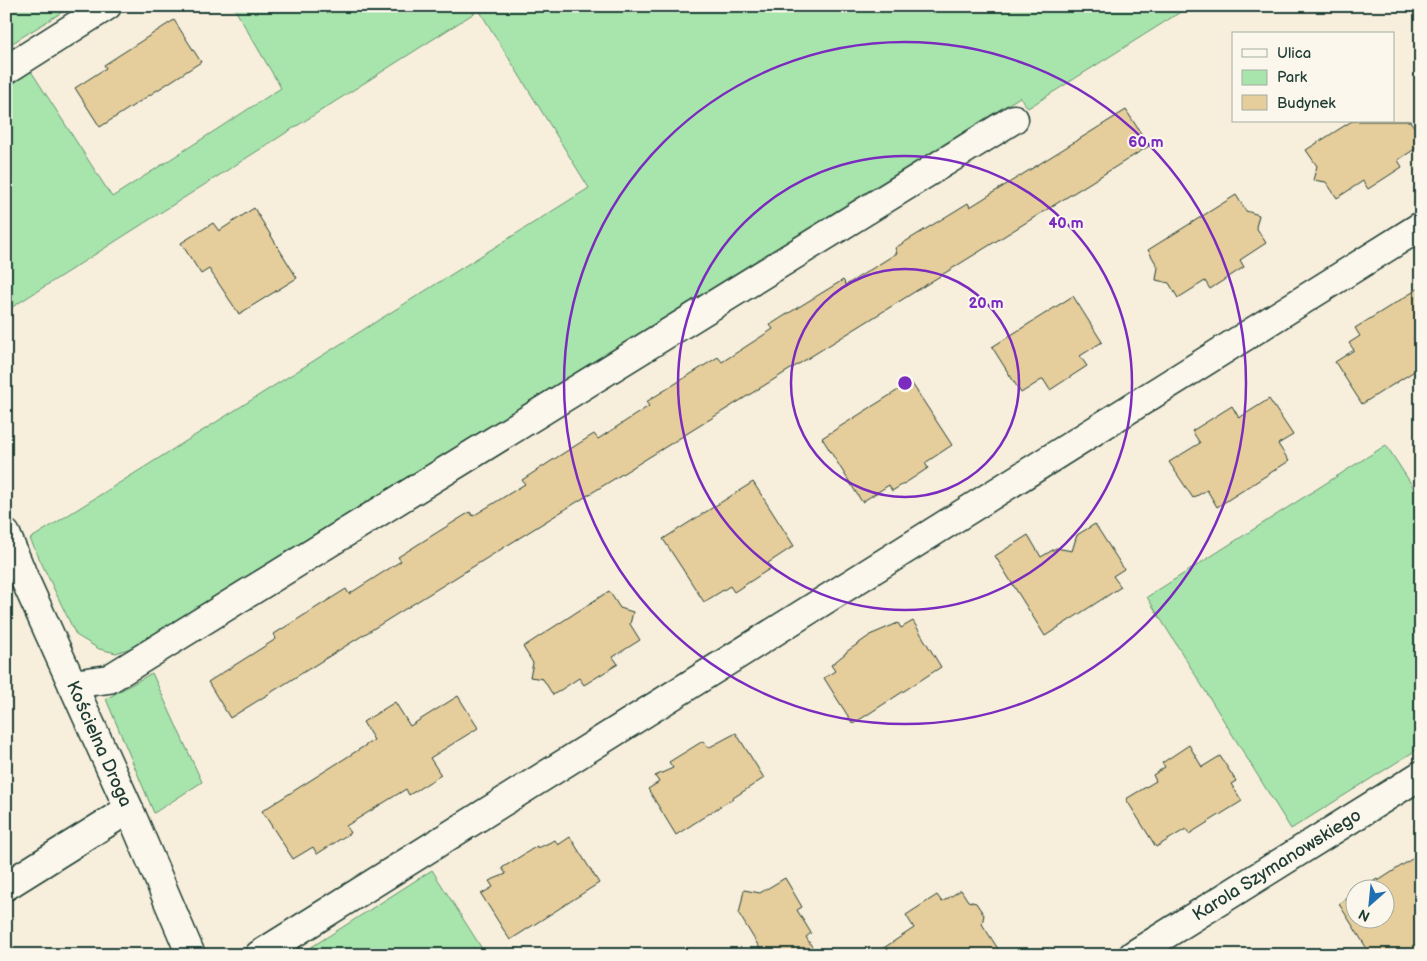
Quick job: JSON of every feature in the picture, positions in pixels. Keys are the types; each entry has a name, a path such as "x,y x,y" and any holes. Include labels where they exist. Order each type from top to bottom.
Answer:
{"street":[{"path":"6,70 107,6"},
{"path":"72,684 110,679 1014,119"},
{"path":"259,955 1421,226"},
{"name":"Kościelna Droga","path":"6,534 16,586 72,684 129,809 190,955"},
{"name":"Karola Szymanowskiego","path":"1133,955 1421,775"},
{"path":"6,886 129,809"}],"green space":[{"path":"6,6 72,6 6,47"},
{"path":"233,6 1190,6 1028,108 1020,97 131,648 116,653 99,649 76,635 30,539 589,188 479,10 6,311 6,83 29,68 112,197 281,88"},
{"path":"1386,445 1421,499 1421,747 1291,829 1147,597"},
{"path":"152,673 202,782 154,813 106,699"},
{"path":"432,870 486,955 299,955"}],"building":[{"path":"174,20 201,62 100,127 75,88 106,68 104,65"},
{"path":"1126,110 1149,146 230,718 208,682 276,639 274,634 346,589 349,594 401,561 398,557 470,512 473,516 525,484 522,480 594,434 598,439 649,406 646,402 718,357 722,362 773,329 770,325 784,316 843,280 846,285 897,253 895,248 968,203 970,207"},
{"path":"1410,121 1421,137 1421,145 1398,160 1402,167 1368,189 1363,181 1337,198 1326,182 1313,180 1317,166 1306,150 1350,122"},
{"path":"1236,195 1246,211 1259,215 1256,227 1266,243 1240,260 1244,267 1210,289 1205,281 1178,298 1169,283 1156,280 1158,267 1148,250"},
{"path":"254,208 297,278 239,314 209,269 201,274 181,243 213,223 219,231"},
{"path":"1421,287 1421,367 1362,404 1335,362 1354,350 1349,343 1360,336 1355,328"},
{"path":"1073,296 1102,342 1080,356 1087,366 1050,390 1043,379 1021,393 992,347"},
{"path":"911,382 952,445 925,463 928,468 910,480 892,491 889,485 862,502 822,438"},
{"path":"1269,399 1293,435 1278,444 1289,461 1217,507 1207,490 1193,498 1169,462 1200,443 1192,431 1232,406 1239,418"},
{"path":"753,482 794,546 768,563 771,568 734,592 730,586 704,602 663,539"},
{"path":"1095,524 1124,569 1113,576 1121,587 1045,636 995,556 1028,535 1041,557 1056,548 1072,551 1077,535"},
{"path":"609,591 620,608 633,612 630,624 640,640 613,657 618,664 584,685 579,678 553,695 543,679 530,677 533,663 523,647"},
{"path":"913,621 941,667 853,724 824,678 835,671 831,665 872,634 898,623 901,628"},
{"path":"458,696 478,728 430,758 441,775 409,795 406,789 346,826 350,833 317,854 313,847 293,859 262,811 374,740 363,722 395,702 410,726"},
{"path":"736,733 764,778 676,835 648,789 659,782 655,776 673,768 669,762 703,741 708,748"},
{"path":"1189,745 1202,767 1220,756 1236,781 1231,784 1242,801 1189,834 1186,829 1156,847 1126,799 1156,781 1153,775 1165,767 1162,763"},
{"path":"570,837 599,883 510,940 481,894 493,887 489,881 506,874 502,868 537,846 538,848 555,840 558,845"},
{"path":"1421,853 1421,955 1371,955 1354,928 1394,928 1394,878 1383,878"},
{"path":"785,878 802,907 797,910 811,933 806,937 817,955 764,955 739,914 744,890 760,893"},
{"path":"961,890 968,901 976,903 984,915 982,924 1002,955 873,955 914,928 906,915 937,895 942,902"},
{"path":"1344,901 1344,912 1339,904"}]}
